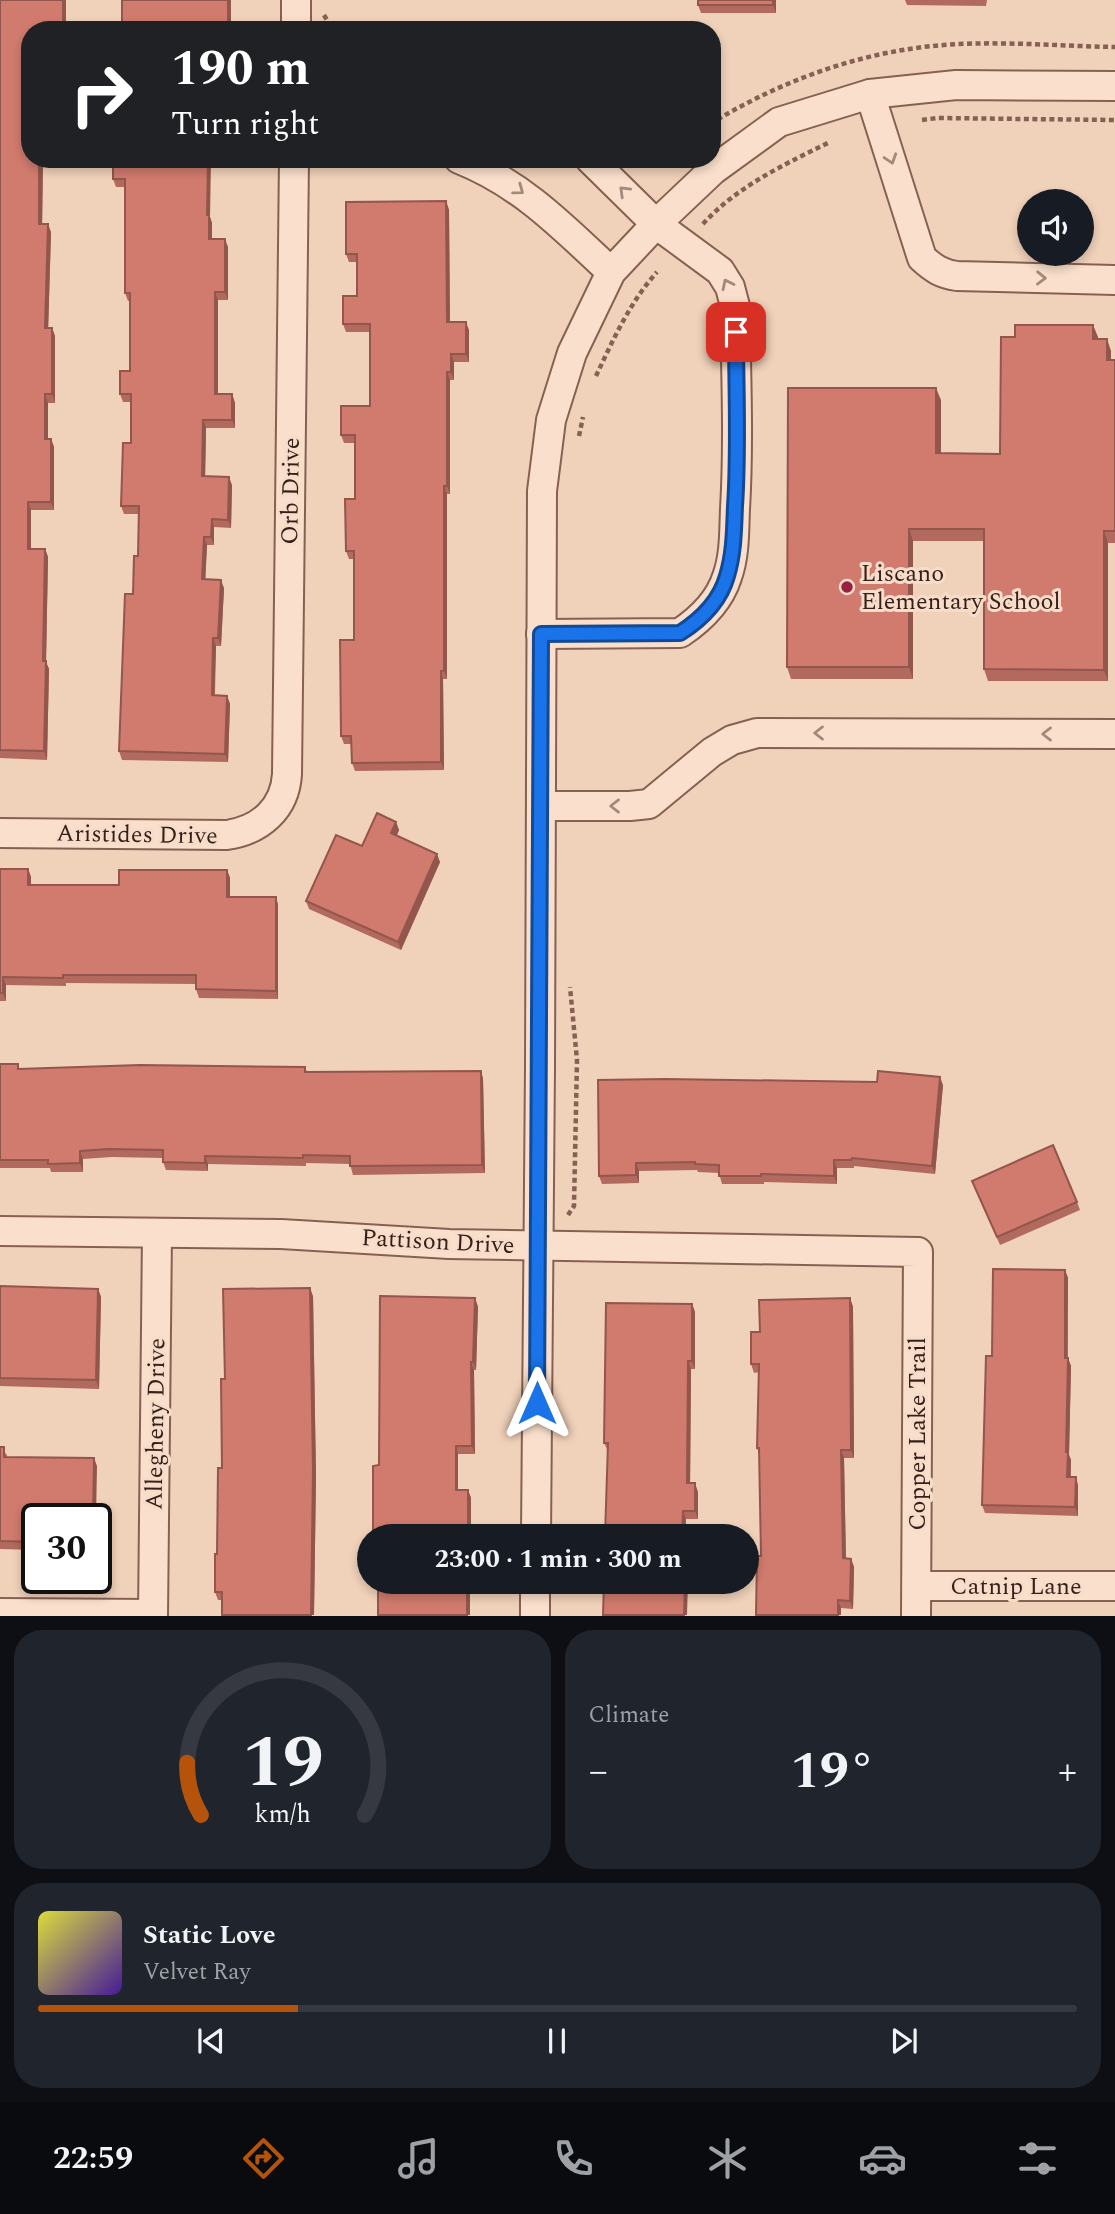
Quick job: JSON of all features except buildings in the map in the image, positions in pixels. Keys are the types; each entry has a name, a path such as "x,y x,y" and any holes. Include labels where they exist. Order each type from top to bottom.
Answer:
{"street":[{"path":"296,0 296,21"},
{"path":"721,164 779,122 870,94 956,85 1115,86"},
{"path":"870,94 922,258 932,268 942,274 957,276 1115,280"},
{"name":"Orb Drive","path":"268,817 282,795 287,774 294,168"},
{"path":"480,168 527,196 611,272"},
{"path":"541,634 680,633 698,621 713,604 727,578 733,552 738,464 735,306 730,287 720,271 656,224 599,168"},
{"path":"536,1524 541,491 551,420 572,353 611,272 656,224 716,168"},
{"path":"541,806 649,804 712,752 732,740 757,733 1115,734"},
{"name":"Aristides Drive","path":"0,833 227,835 249,830 268,817"},
{"name":"Pattison Drive","path":"0,1231 317,1235 449,1244 918,1252"},
{"name":"Allegheny Drive","path":"153,1615 157,1233"},
{"name":"Copper Lake Trail","path":"916,1615 918,1252"},
{"name":"Catnip Lane","path":"917,1586 1115,1586"},
{"path":"535,1594 535,1615"},
{"path":"0,1613 153,1615"}],"path":[{"path":"922,120 1115,120"},
{"path":"702,224 717,209 780,167 830,142"},
{"path":"595,379 622,324 644,287 657,272"},
{"path":"579,441 584,416"},
{"path":"568,1215 574,1206 577,1060 570,986"}],"place":[{"name":"Liscano Elementary School","path":"847,587"}],"route":[{"path":"537,1403 541,634 680,633 698,621 713,604 727,578 733,552 738,464 736,332"}]}
